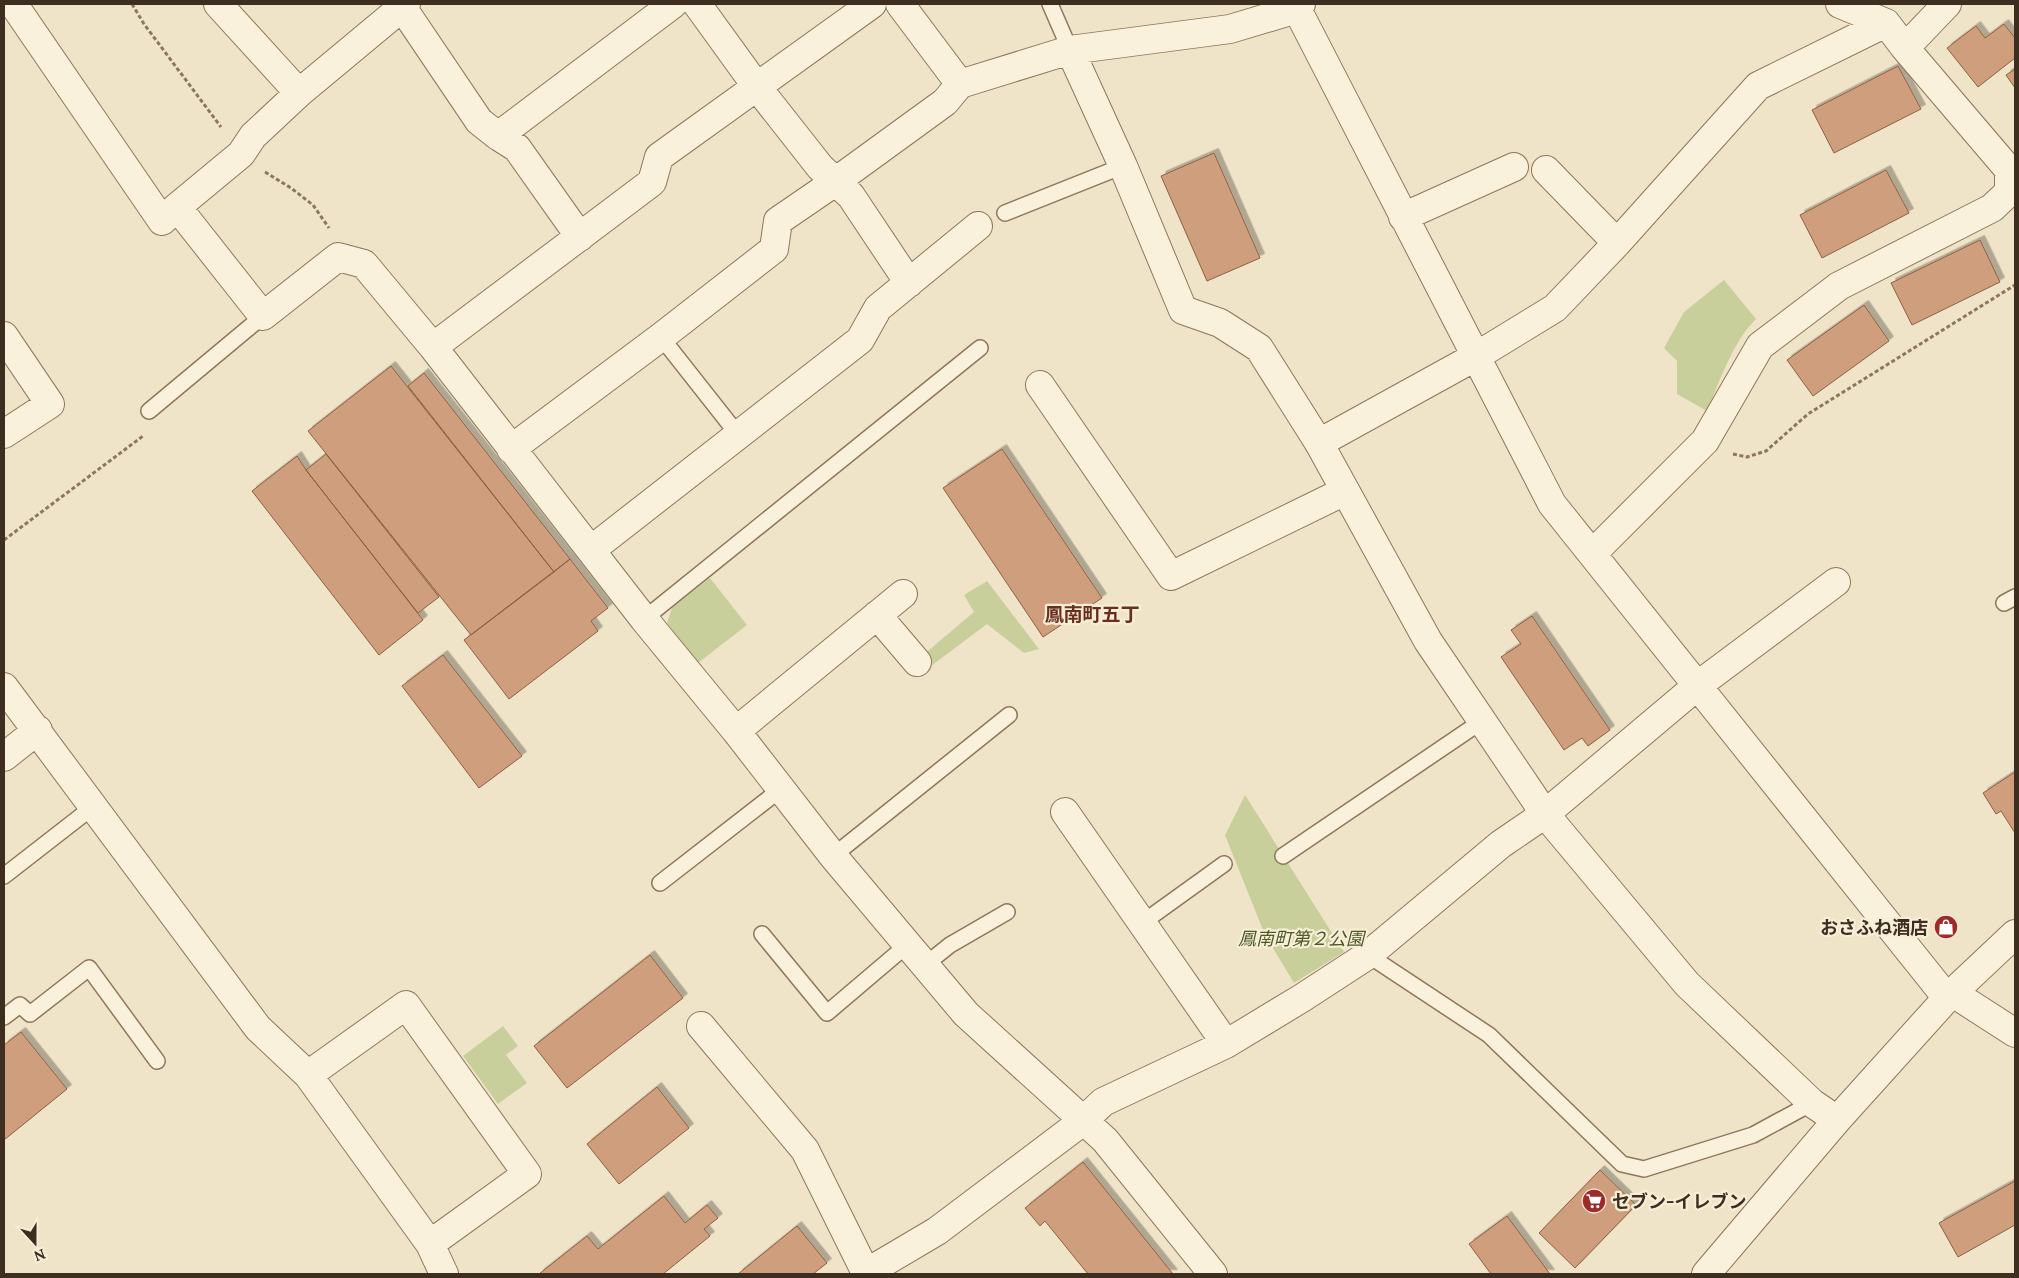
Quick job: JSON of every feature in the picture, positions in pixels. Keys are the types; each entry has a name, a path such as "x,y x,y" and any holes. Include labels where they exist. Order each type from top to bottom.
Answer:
{"street":[{"path":"218,4 299,93"},
{"path":"498,136 673,4"},
{"path":"697,4 757,87 820,167 851,196 909,282"},
{"path":"433,347 652,182 658,157 872,4"},
{"path":"900,4 960,84"},
{"path":"1592,554 1705,441 1760,346 1839,286 1992,208 2009,192 2008,170 1886,23 1840,4"},
{"path":"1905,48 1947,4"},
{"path":"14,5 162,221 241,154 253,136 299,93 403,5 480,121 498,136 517,148 580,237"},
{"path":"510,449 661,337 774,249 778,222 945,102 960,84 1070,50 1230,29 1299,6 1475,358 1552,504 1697,686 1950,995 2015,1033"},
{"path":"1319,443 1475,358 1555,308 1617,243 1758,86 1886,23"},
{"path":"1070,50 1123,166 1183,310 1220,323 1258,348 1319,443 1428,641 1545,814 1687,984 1812,1103 1838,1120"},
{"path":"1404,217 1514,167"},
{"path":"1546,170 1617,243"},
{"path":"177,207 263,316 338,257 364,264 433,347 510,449 644,619 736,730 833,856 907,945 966,1014 1105,1140 1213,1274"},
{"path":"591,550 860,340 878,308 978,226"},
{"path":"4,336 50,404 4,434"},
{"path":"1040,385 1172,576 1345,491"},
{"path":"701,1026 805,1150 866,1274 938,1231 1083,1121 1103,1102 1226,1044 1368,955 1501,844 1545,814 1697,686 1836,582"},
{"path":"736,730 903,594"},
{"path":"877,615 918,662"},
{"path":"4,686 258,1028 308,1075 430,1244 444,1274"},
{"path":"4,757 38,730"},
{"path":"1065,812 1226,1044"},
{"path":"1706,1274 1838,1120 1950,995 2015,934"},
{"path":"308,1075 406,1005 527,1174 430,1244"}],"lane":[{"path":"1050,4 1070,50"},
{"path":"1005,213 1123,166"},
{"path":"149,411 263,316"},
{"path":"661,337 739,436"},
{"path":"644,619 980,348"},
{"path":"833,856 1008,715"},
{"path":"1283,856 1482,721"},
{"path":"660,883 781,789"},
{"path":"4,876 94,806"},
{"path":"1142,923 1224,864"},
{"path":"925,965 950,945 1007,912"},
{"path":"762,934 827,1013 907,945"},
{"path":"1368,955 1489,1035 1622,1164 1644,1168 1753,1135 1812,1103"},
{"path":"4,1017 20,1005 30,1014 90,968 156,1061"}],"path":[{"path":"1705,441 1725,452 1747,457 1766,451 1808,414 2015,285"},
{"path":"4,540 155,427 149,411"}],"green space":[{"path":"1724,280 1756,319 1733,351 1707,411 1677,394 1677,361 1664,348 1684,312"},
{"path":"710,578 747,625 698,663 667,623 672,608"},
{"path":"987,581 1039,649 1024,653 987,624 931,666 923,655 974,612 964,595"},
{"name":"鳳南町第２公園","path":"1245,795 1344,952 1294,983 1265,935 1225,835"},
{"path":"503,1026 518,1046 506,1055 527,1083 498,1104 463,1056"}],"building":[{"path":"2004,24 2015,38 2015,58 1978,87 1947,48 1976,26 1985,38"},
{"path":"1898,66 1921,109 1834,153 1812,110"},
{"path":"2015,69 2015,88 2006,75"},
{"path":"1214,153 1260,258 1207,281 1161,176"},
{"path":"1886,170 1909,213 1822,258 1800,215"},
{"path":"1980,240 2000,282 1912,325 1891,283"},
{"path":"1864,305 1889,341 1813,396 1787,360"},
{"path":"391,366 554,572 471,635 308,431"},
{"path":"424,373 570,559 554,572 408,386"},
{"path":"1002,449 1102,598 1043,637 943,488"},
{"path":"326,454 439,597 418,613 306,470"},
{"path":"297,456 423,620 379,655 252,491"},
{"path":"570,559 608,608 591,621 598,631 509,699 464,640"},
{"path":"1532,616 1610,730 1588,746 1582,738 1564,750 1501,657 1521,644 1511,630"},
{"path":"443,655 522,756 479,788 402,686"},
{"path":"2015,772 2015,833 2001,811 1996,814 1983,793"},
{"path":"650,955 683,998 567,1088 534,1046"},
{"path":"21,1032 67,1089 4,1140 4,1045"},
{"path":"657,1087 689,1128 619,1184 587,1144"},
{"path":"1083,1162 1173,1274 1088,1274 1045,1221 1040,1226 1025,1208"},
{"path":"1600,1170 1636,1205 1575,1268 1539,1233"},
{"path":"2015,1181 2015,1225 1958,1257 1939,1223"},
{"path":"664,1196 685,1223 707,1205 718,1218 704,1229 710,1236 663,1274 539,1274 587,1236 598,1249"},
{"path":"1507,1216 1550,1274 1491,1274 1469,1244"},
{"path":"797,1226 827,1263 813,1274 738,1274"}],"place":[{"name":"おさふね酒店","path":"1946,927"},
{"name":"セブン-イレブン","path":"1594,1201"}],"district":[{"name":"鳳南町五丁","path":"1092,614"}]}
